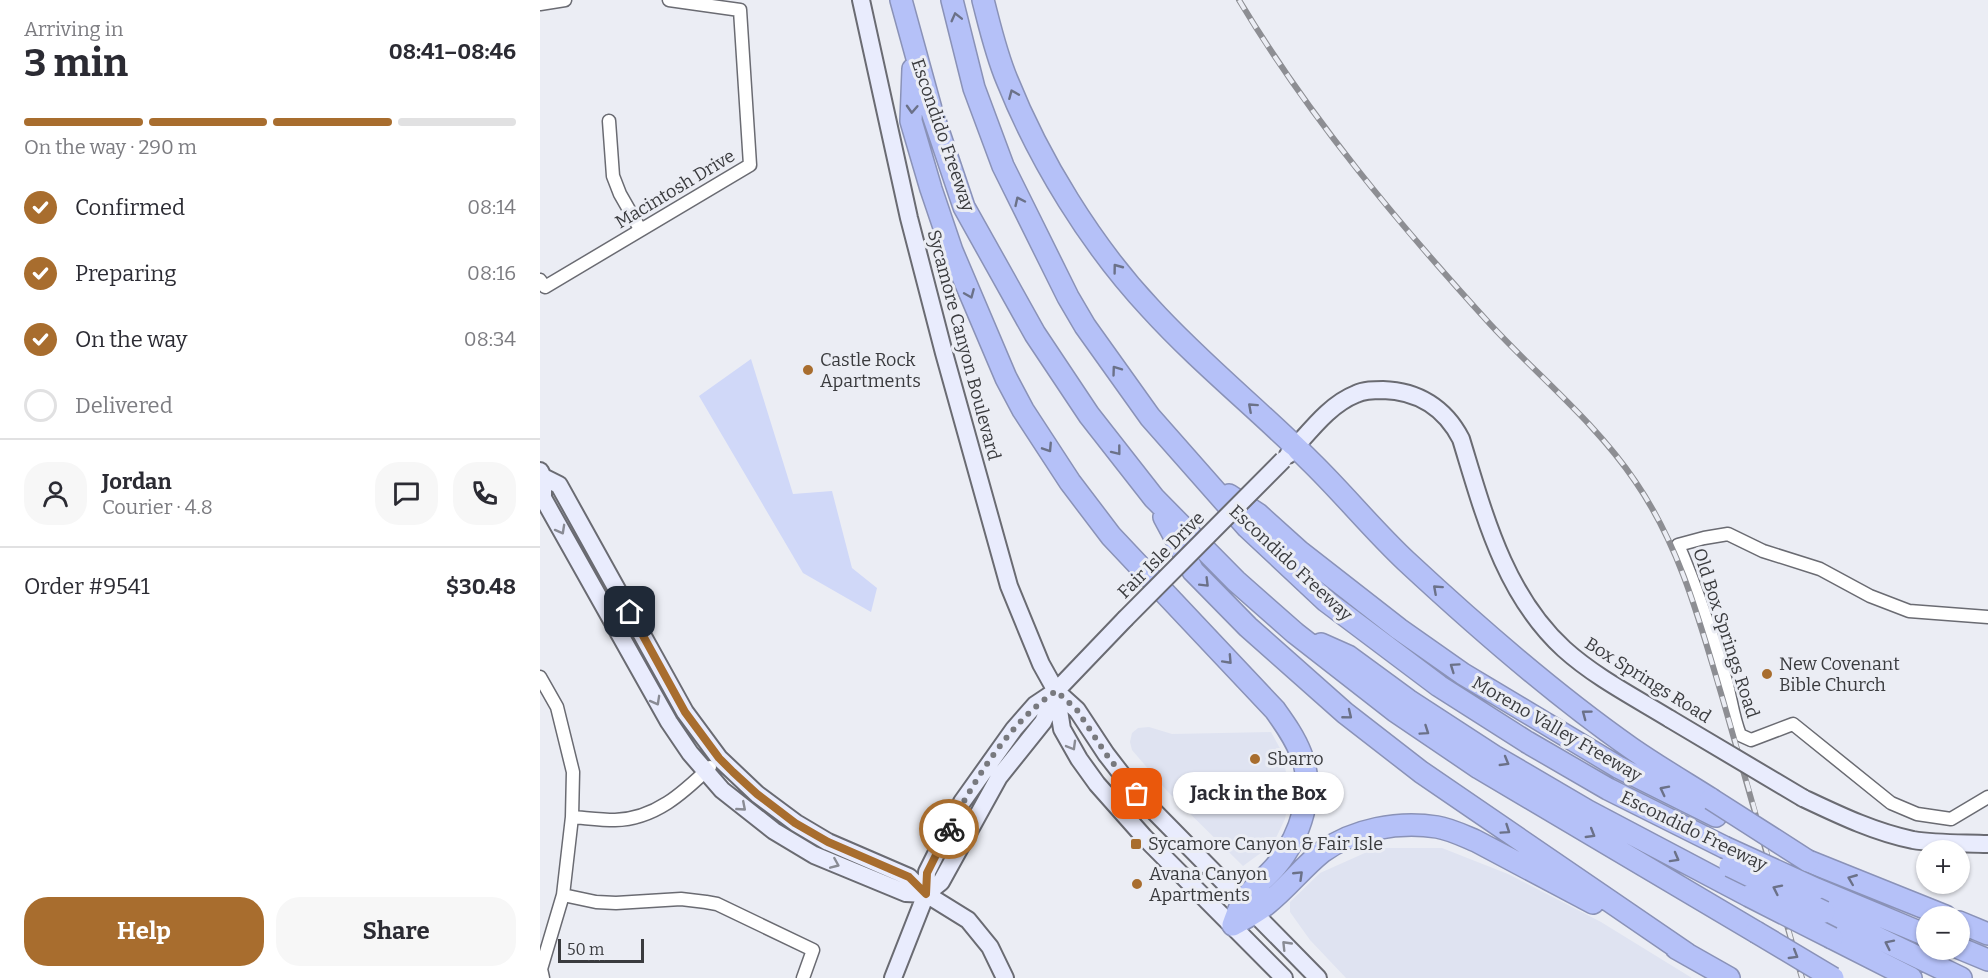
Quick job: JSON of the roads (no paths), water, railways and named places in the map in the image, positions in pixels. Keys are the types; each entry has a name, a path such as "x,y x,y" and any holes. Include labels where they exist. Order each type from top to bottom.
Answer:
{"highway":[{"name":"Escondido Freeway","path":"902,0 931,109 964,207 1035,334 1089,415 1154,498 1236,580 1295,633 1395,711 1479,768 1833,978"},
{"name":"Escondido Freeway","path":"952,0 974,88 1003,166 1029,222 1085,326 1150,417 1247,527 1326,601 1439,686 1527,742 1667,820 1727,857 1816,889 1916,931"},
{"path":"983,0 996,49 1021,113 1065,193 1096,240 1149,308 1289,453 1535,675 1713,808 1808,861 1920,906"},
{"path":"914,51 911,121 931,189 952,251 1006,378 1023,410 1070,482 1111,536 1275,710 1287,726 1302,755 1306,777 1302,820 1276,867 1233,926"},
{"path":"1150,417 1179,460 1213,500 1301,588 1394,665 1470,720 1624,811 1727,857 1824,912 1961,978"},
{"name":"Moreno Valley Freeway","path":"1206,480 1258,514 1326,573 1463,674 1618,766 1713,808"},
{"path":"1154,498 1193,571 1248,627 1345,713 1421,772 1687,954"},
{"path":"1295,633 1348,656 1408,700 1494,756 1588,811 1911,978"},
{"path":"1249,907 1267,905 1321,853 1353,835 1375,829 1415,825 1439,827 1476,841 1729,978"},
{"path":"1970,927 1988,934"},
{"path":"1970,953 1988,960"}],"street":[{"path":"540,4 565,0"},
{"name":"Macintosh Drive","path":"543,284 750,165 740,10 669,0"},
{"name":"Sycamore Canyon Boulevard","path":"861,0 909,218 1009,586 1041,664 1056,691 1077,710 1106,754 1137,794 1318,978"},
{"path":"609,120 613,176 640,230"},
{"name":"Box Springs Road","path":"1289,453 1337,405 1356,394 1370,390 1405,392 1425,400 1441,410 1453,424 1461,439 1503,565 1528,608 1563,648 1588,669 1803,798 1856,822 1893,835 1925,842 1988,844"},
{"name":"Fair Isle Drive","path":"893,978 926,894 927,873 962,802 1014,729 1035,705 1056,691 1289,453"},
{"path":"541,475 559,485 685,712 719,758 757,794 795,823 828,842 909,877 926,894 968,920 990,947 1005,978"},
{"path":"541,475 543,498 659,706 683,744 722,789 753,817 814,855 906,893 926,894"},
{"name":"Old Box Springs Road","path":"1988,616 1909,611 1870,596 1820,569 1762,551 1728,534 1704,537 1678,545 1709,628 1727,684 1734,722 1740,735 1751,740 1793,724 1892,803 1917,814 1951,819 1988,797"},
{"path":"540,677 557,707 573,772 572,817 563,896 541,969 543,978"},
{"name":"Sycamore Canyon Boulevard","path":"1056,691 1062,729 1097,784 1137,830 1284,978"},
{"path":"572,817 615,820 650,813 672,801 719,758"},
{"path":"563,896 596,902 681,899 717,904 813,950 803,978"}],"railway":[{"path":"1239,0 1295,86 1356,168 1490,324 1602,439 1619,459 1651,506 1688,587 1715,671 1802,978"}],"place":[{"name":"Castle Rock Apartments","path":"808,370"},
{"name":"New Covenant Bible Church","path":"1767,674"},
{"name":"Sbarro","path":"1255,759"},
{"name":"Jack in the Box","path":"1137,794"},
{"name":"Sycamore Canyon & Fair Isle","path":"1136,844"},
{"name":"Avana Canyon Apartments","path":"1137,884"}]}
